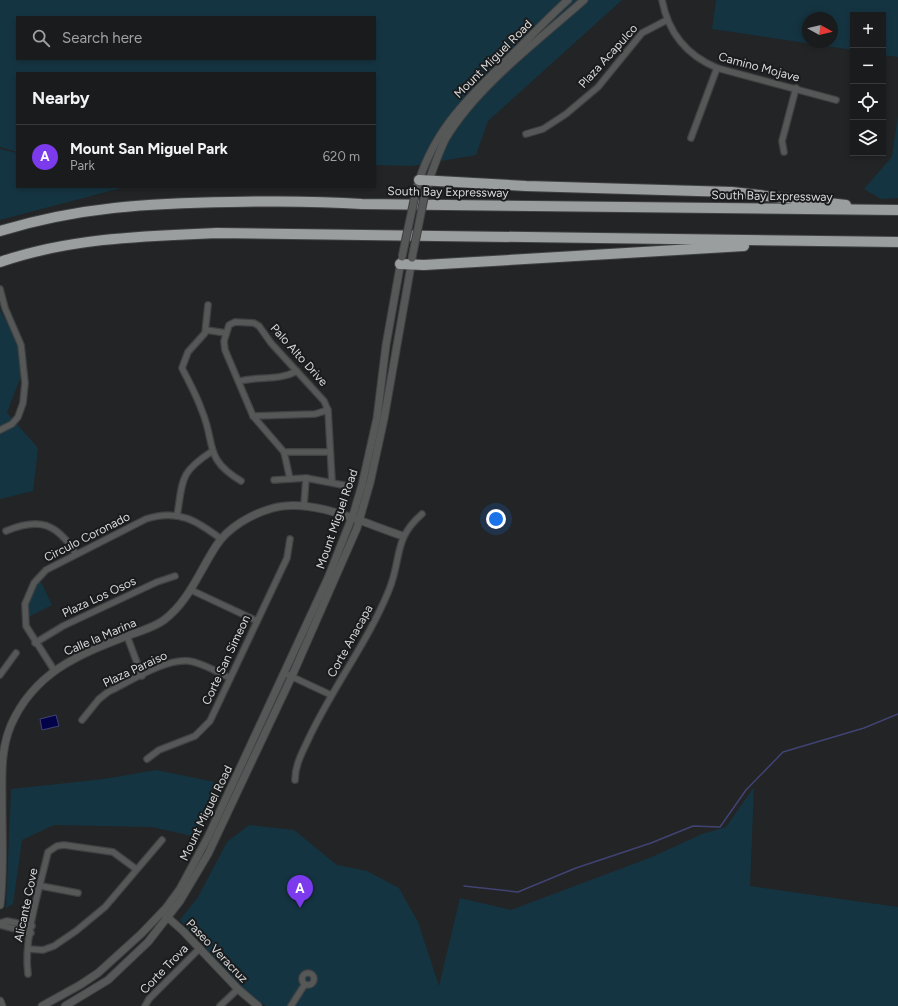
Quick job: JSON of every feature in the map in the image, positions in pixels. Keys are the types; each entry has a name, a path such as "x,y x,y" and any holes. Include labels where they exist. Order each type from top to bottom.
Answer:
{"highway":[{"path":"418,180 533,187 732,192 886,210"},
{"name":"South Bay Expressway","path":"0,231 25,223 102,208 190,202 302,201 362,204 898,210"},
{"path":"0,262 26,254 70,244 116,238 216,233 898,242"},
{"path":"401,261 412,262 850,241"}],"street":[{"name":"Mount Miguel Road","path":"65,1006 108,980 148,942 191,885 208,854 292,676 335,580 355,520 377,418 386,345 401,261 418,180 438,139 460,107 478,87 568,0"},
{"name":"Mount Miguel Road","path":"42,1006 98,973 141,934 160,912 166,908 180,889 196,862 355,520 370,483 384,419 426,193 429,181 446,139 470,107 497,77 584,0"},
{"name":"Camino Mojave","path":"662,0 666,20 673,33 688,50 699,59 717,68 796,88 836,100"},
{"name":"Plaza Acapulco","path":"526,134 543,129 566,114 598,87 642,33 666,20"},
{"path":"691,138 717,68"},
{"path":"784,152 782,141 796,88"},
{"path":"0,289 5,308 18,335 21,345 25,383 23,403 18,417 12,424 0,430"},
{"path":"208,305 206,330 204,336 188,352 182,368 203,412 212,452 226,473 241,481"},
{"name":"Palo Alto Drive","path":"226,333 229,325 235,322 254,323 259,326 296,371 319,393 328,410 332,481"},
{"path":"206,330 226,333 224,341 225,350 240,381 253,416 284,452 290,478"},
{"path":"240,381 248,379 284,377 296,371"},
{"path":"253,416 315,414 328,410"},
{"path":"177,516 182,482 188,470 195,462 212,452"},
{"path":"284,452 330,452"},
{"path":"304,505 306,478"},
{"path":"274,480 306,478 332,481 348,486"},
{"name":"Calle la Marina","path":"0,906 1,763 7,736 18,711 34,689 54,670 72,660 127,636 155,626 162,621 181,604 221,539 247,518 274,507 304,505 403,536"},
{"name":"Corte Anacapa","path":"295,780 295,770 331,695 382,605 390,588 403,536 411,524 422,514"},
{"name":"Circulo Coronado","path":"54,670 28,632 25,621 25,604 28,593 34,583 46,570 146,520 164,515 177,516 198,522 221,539"},
{"path":"6,531 24,524 44,524 62,535 76,554"},
{"name":"Corte San Simeon","path":"147,759 159,750 195,736 210,721 287,558 290,539"},
{"name":"Plaza Los Osos","path":"35,643 63,626 158,582 175,576"},
{"path":"190,590 257,621"},
{"path":"127,636 142,676"},
{"path":"0,675 16,653"},
{"name":"Plaza Paraiso","path":"82,720 99,699 165,664 185,661 200,664 230,678"},
{"path":"284,673 331,695"},
{"path":"28,949 43,950 54,946 76,931 105,907 162,840"},
{"name":"Alicante Cove","path":"28,974 28,949 48,852 57,846 64,845 113,852 136,869"},
{"path":"41,886 78,893"},
{"name":"Paseo Veracruz","path":"160,912 168,917 200,948 238,989 258,1006"},
{"path":"0,924 7,921 32,926"},
{"path":"0,924 31,933"},
{"name":"Corte Trova","path":"145,1006 149,999 200,948"},
{"path":"291,1006 305,984"},
{"path":"220,1006 238,989"},
{"path":"0,1001 2,1006"}],"shaded area":[{"path":"0,0 622,0 488,121 476,155 412,166 376,165 376,72 16,72 16,152 0,147"},
{"path":"716,0 898,0 898,57 886,55 886,12 850,12 850,50 838,48 838,12 802,12 802,42 712,29"},
{"path":"898,114 898,198 881,199 864,189 892,157"},
{"path":"0,149 16,153 16,188 121,188 0,220"},
{"path":"0,310 27,360 7,413 38,448 33,491 0,499"},
{"path":"40,580 52,605 28,617 29,600"},
{"path":"56,715 59,726 42,730 40,719"},
{"path":"156,770 215,782 197,837 152,827 54,825 22,840 13,904 6,908 11,789 104,779"},
{"path":"754,787 750,886 898,907 898,1006 266,1006 248,994 180,920 198,897 227,842 249,825 294,830 337,865 367,871 399,888 418,922 439,986 460,898 511,910 652,857 702,834 726,827"}],"waterway":[{"path":"464,886 518,892 576,868 651,843 693,826 720,827 746,790 783,752 864,728 898,714"}],"place":[{"name":"Mount San Miguel Park","path":"300,908"}]}
